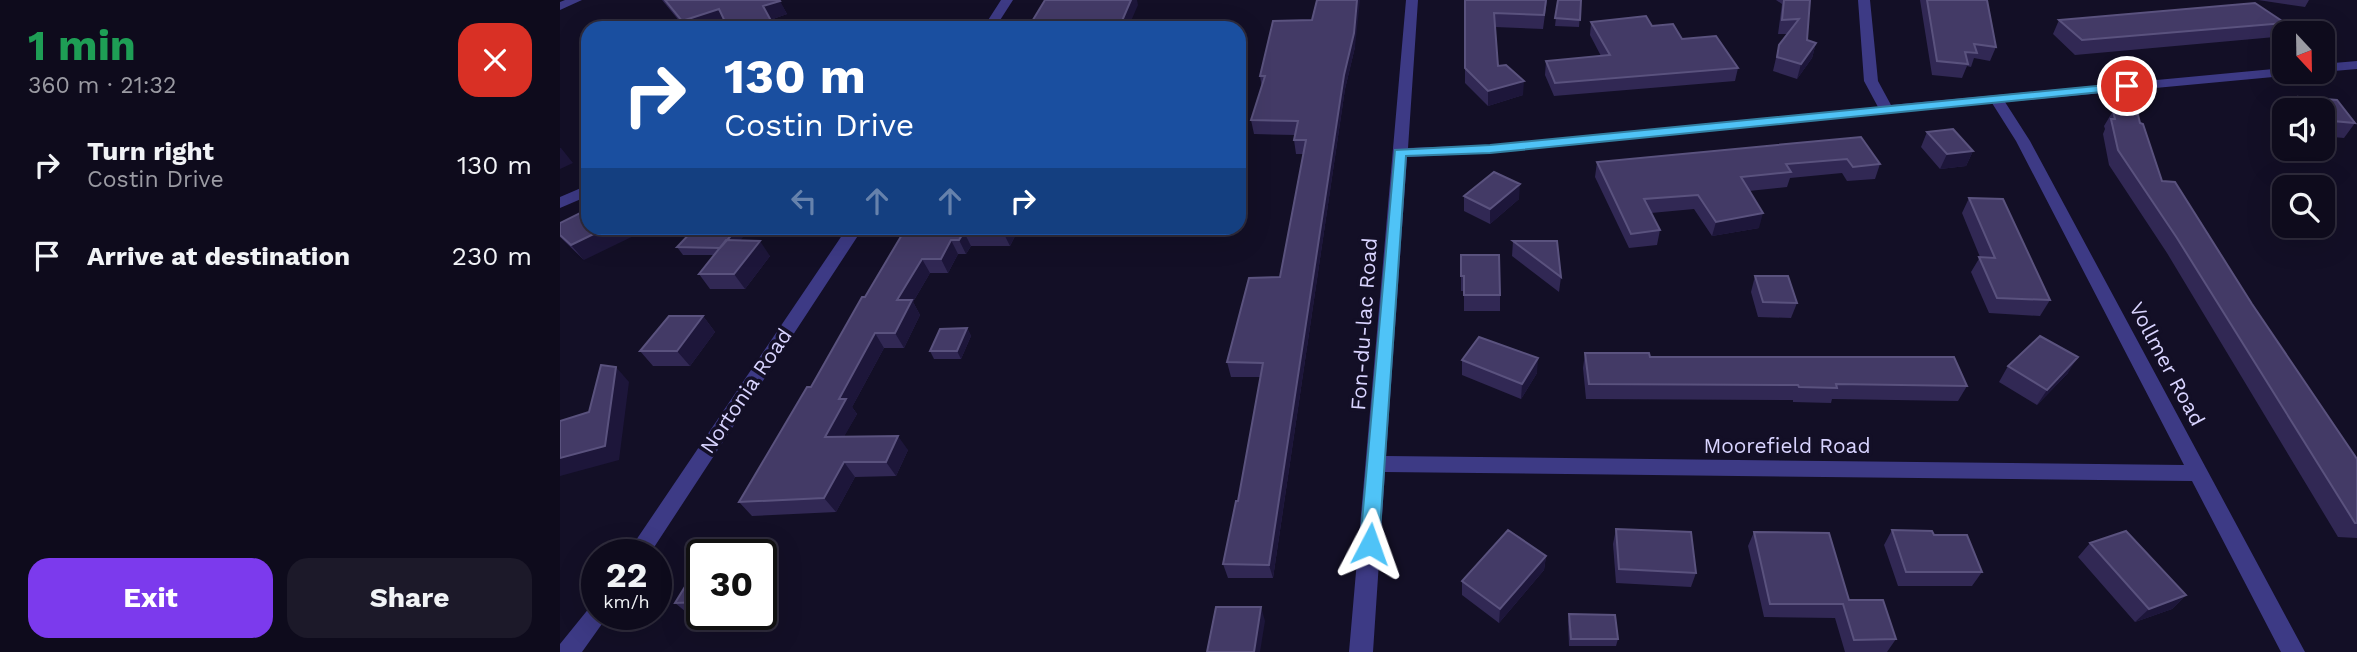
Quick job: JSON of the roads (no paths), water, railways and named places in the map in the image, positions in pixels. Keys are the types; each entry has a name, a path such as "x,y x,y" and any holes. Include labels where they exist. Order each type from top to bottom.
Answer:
{"street":[{"path":"560,6 576,0"},
{"path":"994,21 1007,0"},
{"name":"Fon-du-lac Road","path":"1361,652 1412,0"},
{"path":"1864,0 1871,81 1887,109"},
{"path":"2335,67 2357,65"},
{"path":"1400,153 1490,149 2272,73"},
{"name":"Vollmer Road","path":"1996,98 2023,141 2293,652"},
{"path":"560,203 581,193"},
{"name":"Nortonia Road","path":"648,539 850,235"},
{"name":"Moorefield Road","path":"1376,464 2199,473"},
{"path":"568,652 585,630"}]}
